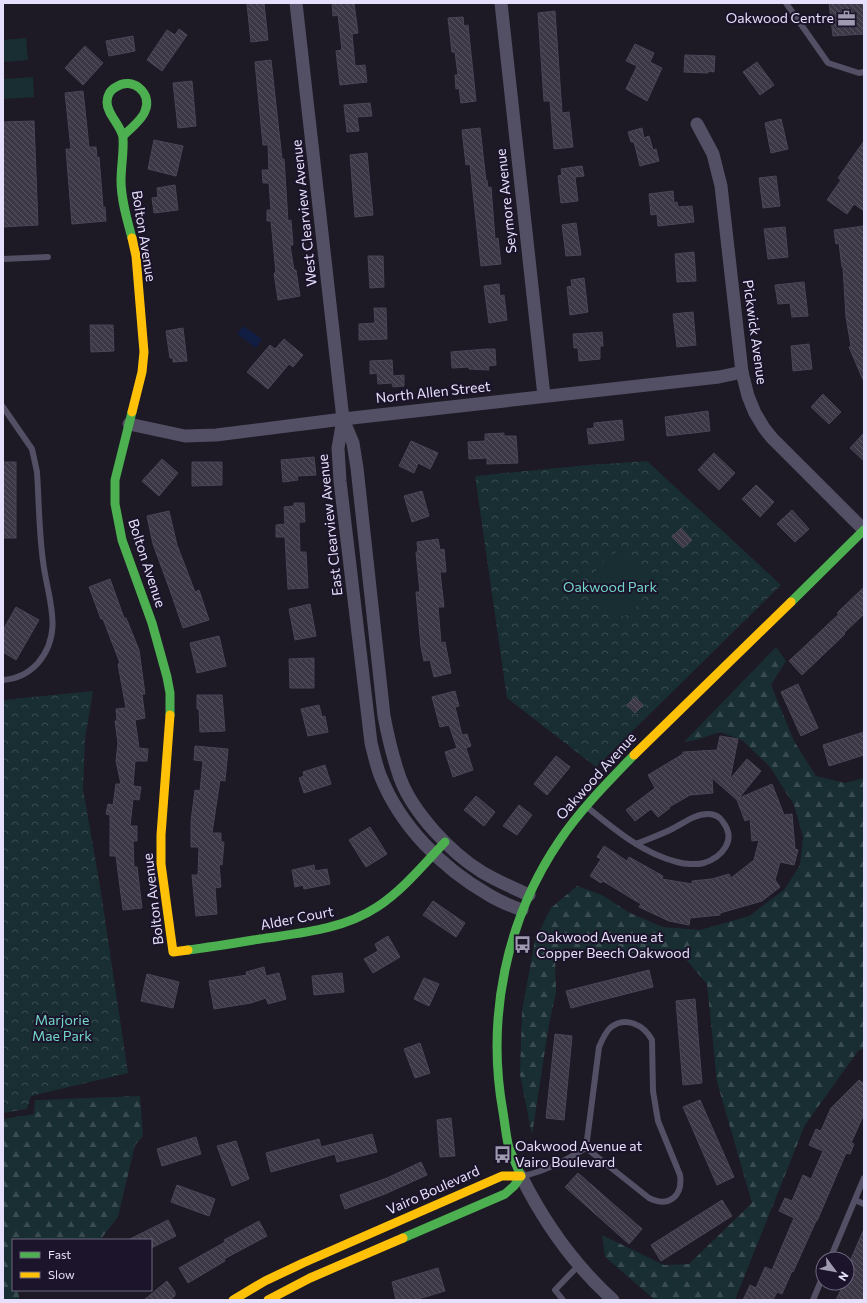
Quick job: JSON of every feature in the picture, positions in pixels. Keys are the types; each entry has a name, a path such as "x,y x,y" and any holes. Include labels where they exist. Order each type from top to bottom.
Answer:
{"street":[{"name":"West Clearview Avenue","path":"296,3 343,419"},
{"name":"Seymore Avenue","path":"500,3 544,396"},
{"path":"130,83 143,91 147,98 147,106 145,113 123,136 108,109 107,101 109,94 115,88 122,84 130,83"},
{"name":"Pickwick Avenue","path":"697,124 713,154 721,186 742,372 748,396 755,413 772,438 864,530"},
{"name":"Bolton Avenue","path":"123,136 121,182 127,219 136,256 144,352 142,372 115,480 115,504 122,540 152,623 170,693 170,728 161,835 163,877 173,952"},
{"name":"North Allen Street","path":"129,424 185,436 216,436 343,419 719,377 742,372"},
{"name":"East Clearview Avenue","path":"343,419 338,448 340,481 362,594 378,729 371,743 380,774 390,797 407,825 434,854 458,876 490,896 522,910"},
{"name":"East Clearview Avenue","path":"343,419 354,449 362,594 378,729 390,746 401,780 424,818 445,842 455,853 482,872 528,896"},
{"name":"Oakwood Avenue","path":"613,1300 579,1265 551,1229 535,1204 509,1147 498,1086 496,1056 499,1004 504,973 516,926 528,896 560,840 586,806 633,756 864,530"},
{"name":"Alder Court","path":"173,952 300,934 340,924 364,914 390,898 445,842"},
{"name":"Vairo Boulevard","path":"233,1300 248,1294 265,1281 306,1271 505,1194 514,1186 521,1176 502,1176 306,1271 268,1300"}],"lane":[{"path":"786,3 828,63 859,73 864,72"},
{"path":"3,259 48,257"},
{"path":"3,407 32,449 37,472 43,562 52,606 53,620 50,641 47,649 34,668 22,676 3,680"},
{"path":"586,806 615,830 636,844 677,862 691,864 704,863 716,857 726,848 729,839 727,827 720,818 710,814 696,816 671,830 636,844"},
{"path":"627,1021 636,1024 649,1034 652,1040 653,1091 658,1120 680,1175 680,1190 675,1196 663,1202 649,1198 586,1148 599,1047 611,1027 627,1021"},
{"path":"521,1176 540,1172 586,1148"},
{"path":"833,1251 864,1178"},
{"path":"855,1200 864,1204"},
{"path":"563,1300 555,1290 579,1265"}],"green space":[{"path":"26,38 28,60 3,62 3,40"},
{"path":"33,77 34,97 3,99 3,79"},
{"name":"Oakwood Park","path":"647,461 781,585 596,767 507,698 475,476"},
{"path":"618,551 627,553 650,573 657,572 661,574 663,581 646,594 630,613 619,616 612,615 605,611 600,605 596,597 593,582 595,574 601,563"},
{"path":"776,647 786,661 771,685 794,741 816,776 845,783 864,778 864,1048 858,1051 805,1125 735,1300 655,1300 605,1257 602,1235 664,1265 689,1264 752,1203 717,1082 707,984 684,957 565,948 555,953 556,992 549,1024 532,1135 520,1074 522,1011 535,940 551,908 577,886 602,895 630,913 663,927 700,930 749,916 784,890 800,865 803,837 794,805 770,767 742,740 720,732 696,740 684,742"},
{"name":"Marjorie Mae Park","path":"93,691 85,739 83,789 100,886 128,1073 31,1096 27,1109 3,1113 3,700"},
{"path":"140,1096 143,1136 135,1145 118,1217 101,1239 12,1239 12,1291 19,1291 19,1300 3,1300 3,1119 34,1114 35,1100"}],"water":[{"path":"243,326 262,339 256,348 237,334"}],"building":[{"path":"264,3 268,40 251,42 247,4"},
{"path":"332,3 354,3 358,33 352,34 355,66 365,65 367,82 340,85 336,51 342,50 338,15 333,16"},
{"name":"Oakwood Centre","path":"829,3 864,3 864,34 833,36"},
{"path":"555,11 562,113 569,112 573,147 554,149 550,101 544,101 538,13"},
{"path":"463,17 464,26 468,25 476,101 461,103 459,88 456,89 455,75 458,75 455,52 452,52 448,18"},
{"path":"179,29 187,35 162,71 147,60 167,30 175,35"},
{"path":"133,36 135,51 109,56 106,41"},
{"path":"635,44 654,53 650,62 662,68 647,101 626,89 637,66 626,61"},
{"path":"85,46 103,63 83,85 65,68"},
{"path":"685,55 715,56 714,72 684,72"},
{"path":"271,60 282,159 284,159 288,221 291,220 293,245 290,245 300,296 278,300 274,273 276,273 271,221 267,221 267,210 271,210 269,183 263,183 262,170 269,170 268,145 263,145 255,62"},
{"path":"757,62 774,85 760,95 743,72"},
{"path":"192,81 196,126 178,128 173,83"},
{"path":"83,91 89,147 96,147 97,158 99,157 103,207 105,207 106,221 72,224 66,149 71,149 65,93"},
{"path":"370,103 372,116 357,117 359,131 347,132 344,105"},
{"path":"781,119 788,149 771,153 765,123"},
{"path":"34,121 38,225 3,227 3,122"},
{"path":"480,128 486,181 487,180 488,188 491,187 495,239 498,238 501,264 481,266 470,164 466,165 462,130"},
{"path":"642,128 644,138 649,136 653,150 656,149 659,161 640,166 634,142 631,142 628,132"},
{"path":"154,140 183,146 176,176 148,169"},
{"path":"864,141 864,211 854,204 847,214 827,200 841,180 838,178"},
{"path":"367,153 373,215 355,217 350,155"},
{"path":"582,166 584,176 575,177 578,201 561,203 558,176 562,175 561,169"},
{"path":"776,176 780,206 763,208 759,178"},
{"path":"175,185 178,210 154,213 152,198 158,197 157,188"},
{"path":"673,191 674,203 677,202 678,207 692,206 694,222 658,226 657,214 651,215 649,194"},
{"path":"576,223 581,255 566,256 562,225"},
{"path":"864,226 864,382 849,347 851,346 846,317 843,267 839,243 836,244 834,230"},
{"path":"785,227 788,257 768,259 764,229"},
{"path":"694,252 696,281 677,282 675,254"},
{"path":"368,256 383,256 384,287 370,288"},
{"path":"584,278 588,312 570,315 567,287 572,286 571,280"},
{"path":"804,282 808,316 792,317 790,303 778,304 775,285"},
{"path":"499,284 500,296 504,295 507,320 489,323 484,286"},
{"path":"374,308 386,308 387,339 359,340 359,324 375,323"},
{"path":"693,312 696,345 677,347 673,314"},
{"path":"90,325 113,325 114,351 91,352"},
{"path":"183,328 187,361 173,362 173,358 170,358 166,331"},
{"path":"602,332 603,346 600,346 600,359 579,361 578,348 574,348 573,334"},
{"path":"284,339 303,355 293,367 289,364 268,389 247,372 270,345 275,349"},
{"path":"809,344 812,369 793,371 791,346"},
{"path":"495,349 496,365 488,366 489,370 469,369 469,367 452,368 451,352"},
{"path":"392,360 393,376 404,375 404,386 393,387 392,383 378,384 377,373 370,374 370,361"},
{"path":"823,394 841,412 829,424 811,407"},
{"path":"708,411 710,431 667,436 665,417"},
{"path":"622,420 624,440 589,444 587,429 594,428 594,423"},
{"path":"504,433 504,436 516,436 518,463 487,464 487,458 469,459 468,442 485,441 485,434"},
{"path":"864,433 864,461 850,448"},
{"path":"411,441 438,453 430,469 418,463 414,473 399,466"},
{"path":"714,453 735,473 719,490 698,470"},
{"path":"314,457 316,475 297,476 298,480 283,482 281,460"},
{"path":"162,459 178,473 159,496 142,481"},
{"path":"3,462 16,462 16,538 3,538"},
{"path":"192,462 222,462 222,485 192,486"},
{"path":"756,485 774,502 760,517 742,499"},
{"path":"422,491 429,516 412,522 404,496"},
{"path":"294,503 304,503 305,522 299,522 300,552 306,552 308,588 288,589 285,537 276,537 276,525 285,524 284,507 294,506"},
{"path":"792,510 809,529 795,542 777,524"},
{"path":"169,511 177,545 195,592 199,590 209,620 183,628 153,544 147,516"},
{"path":"681,528 692,540 683,548 672,537"},
{"path":"438,539 440,550 444,549 446,572 440,572 444,607 438,607 441,643 445,642 451,673 434,677 430,660 424,661 421,647 416,592 420,592 416,552 418,552 417,542"},
{"path":"110,579 124,618 126,618 139,650 145,694 142,694 145,718 135,720 139,748 148,749 147,761 135,761 133,786 141,787 139,800 133,799 130,826 137,826 137,841 133,841 134,867 137,867 142,908 123,910 116,856 110,856 110,815 106,814 108,804 113,805 116,784 121,784 116,761 118,743 115,721 117,721 116,709 126,708 118,664 120,663 89,587"},
{"path":"864,587 864,614 802,675 789,661 839,614 837,613"},
{"path":"310,604 316,636 295,640 289,609"},
{"path":"16,607 39,620 16,660 3,652 3,630"},
{"path":"219,636 226,666 197,673 190,643"},
{"path":"314,658 314,688 290,688 289,659"},
{"path":"798,684 818,728 801,736 781,692"},
{"path":"455,691 459,706 455,707 462,735 467,734 471,746 466,748 473,770 453,777 445,752 457,748 449,725 440,727 432,697"},
{"path":"197,695 222,695 225,731 200,732"},
{"path":"635,697 643,705 635,713 627,705"},
{"path":"319,705 322,717 325,716 328,732 308,736 301,709"},
{"path":"864,732 864,755 829,766 823,745"},
{"path":"720,736 738,739 730,779 747,759 761,771 739,798 772,784 784,815 792,814 795,849 798,850 794,865 780,862 775,880 780,887 762,901 720,913 720,915 690,918 689,925 669,921 639,907 641,904 603,881 601,883 590,876 601,859 597,857 604,846 627,861 629,857 663,876 662,879 692,884 692,881 712,879 729,874 731,878 754,860 759,840 752,841 750,819 745,821 737,800 712,778 713,793 690,795 669,807 670,808 658,817 651,809 635,821 626,810 655,788 648,775 683,754 683,752 717,750"},
{"path":"195,746 228,749 225,781 220,780 212,833 221,833 221,842 224,842 222,865 219,864 221,887 215,888 217,914 196,916 192,875 198,875 199,847 191,847 191,821 195,790 200,791 203,761 194,760"},
{"path":"556,756 570,767 547,795 534,784"},
{"path":"325,765 331,784 304,793 299,778 304,776 303,772"},
{"path":"476,796 495,812 484,826 464,810"},
{"path":"519,805 532,815 517,835 503,826"},
{"path":"370,827 387,854 366,867 349,840"},
{"path":"314,865 315,871 327,869 330,884 304,889 303,885 295,887 292,870"},
{"path":"433,901 465,923 456,937 423,915"},
{"path":"388,936 400,957 373,973 364,959 378,951 375,944"},
{"path":"264,967 266,976 279,973 286,999 268,1004 266,998 251,1003 214,1009 209,981 247,975 246,972"},
{"path":"649,970 653,987 571,1008 566,991"},
{"path":"342,973 344,992 314,995 312,976"},
{"path":"147,974 179,982 173,1008 141,1001"},
{"path":"424,978 439,984 429,1006 414,999"},
{"path":"695,999 702,1083 683,1085 676,1001"},
{"path":"555,1034 572,1036 564,1120 546,1118"},
{"path":"420,1043 430,1073 415,1078 404,1049"},
{"path":"859,1080 864,1084 864,1114 851,1143 854,1144 850,1154 846,1153 817,1221 782,1294 777,1292 773,1300 743,1300 750,1285 756,1288 765,1267 772,1270 794,1218 779,1211 785,1198 792,1201 803,1175 811,1179 823,1151 809,1145 816,1129 821,1131 831,1108"},
{"path":"700,1100 734,1177 717,1185 683,1107"},
{"path":"451,1118 455,1156 440,1157 437,1120"},
{"path":"372,1134 377,1152 337,1162 335,1154 271,1172 266,1153 319,1139 321,1147"},
{"path":"196,1137 201,1154 162,1166 157,1149"},
{"path":"236,1141 249,1179 232,1186 217,1146"},
{"path":"421,1162 427,1175 385,1194 345,1209 340,1195 387,1178"},
{"path":"578,1173 642,1229 629,1244 565,1187"},
{"path":"177,1185 215,1199 209,1216 171,1202"},
{"path":"722,1200 732,1216 661,1261 651,1245"},
{"path":"168,1220 176,1236 152,1248 152,1239 130,1239"},
{"path":"259,1221 267,1236 224,1259 225,1261 188,1283 179,1268 225,1242 224,1240"},
{"path":"864,1229 864,1300 836,1300 840,1291 855,1291 854,1251"},
{"path":"438,1268 445,1291 415,1300 396,1300 392,1282"},
{"path":"167,1281 175,1292 175,1296 170,1300 144,1300"}],"traffic: fast":[{"path":"123,136 142,117 147,104 144,93 140,88 128,84 122,84 112,90 108,95 107,102 109,111 120,129 123,138 121,188 132,238"},
{"path":"132,412 115,480 115,504 122,540 152,623 167,677 170,693 170,715"},
{"path":"791,602 864,530"},
{"path":"521,1176 509,1148 498,1077 497,1041 499,1005 505,970 514,936 526,903 541,871 560,840 586,807 634,755"},
{"path":"188,950 305,932 335,926 350,921 364,915 396,893 445,842"},
{"path":"403,1238 505,1194 514,1186 521,1176"}],"traffic: slow":[{"path":"132,238 136,256 144,352 142,372 132,412"},
{"path":"634,755 791,602"},
{"path":"170,715 161,835 161,864 173,952 188,950"},
{"path":"233,1300 265,1281 303,1263 502,1176 521,1176"},
{"path":"268,1300 310,1278 403,1238"}],"place":[{"name":"Oakwood Centre","path":"847,18"},
{"name":"Oakwood Avenue at Copper Beech Oakwood","path":"523,945"},
{"name":"Oakwood Avenue at Vairo Boulevard","path":"502,1154"}]}
